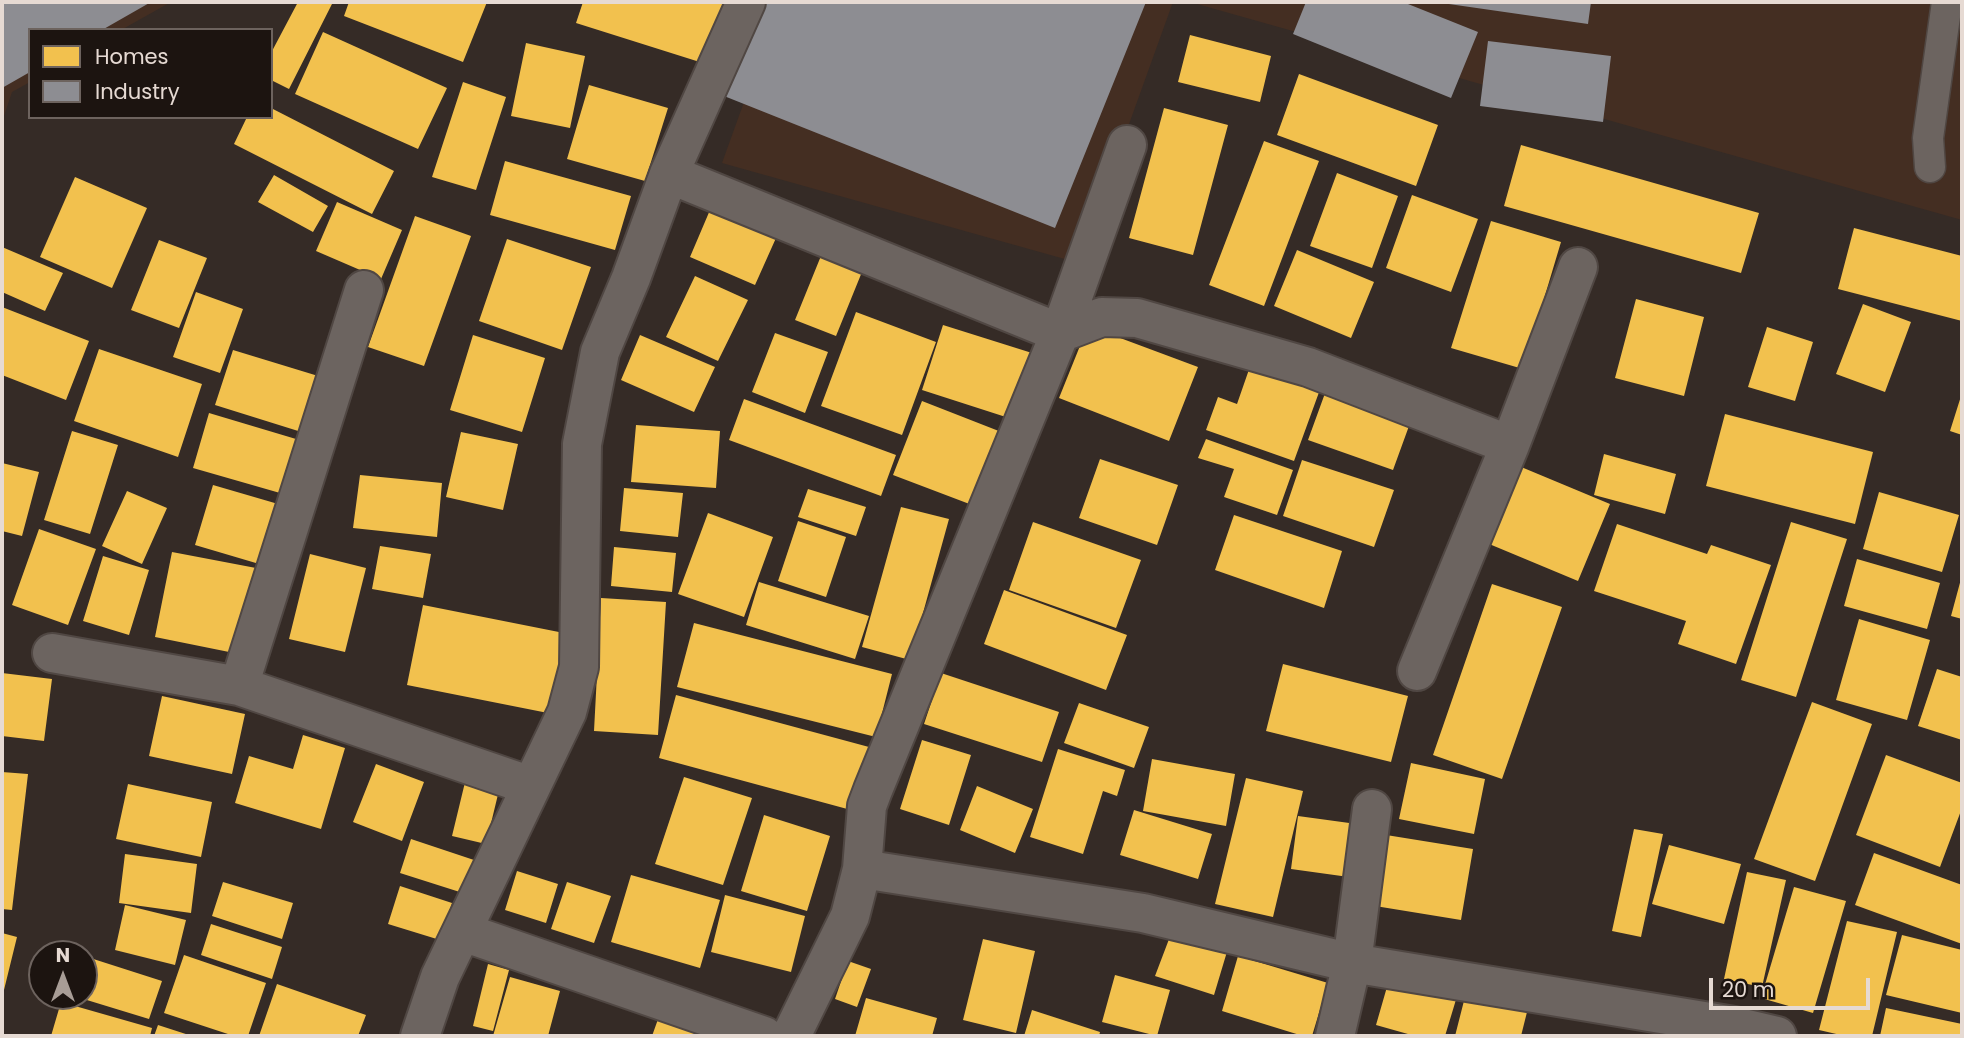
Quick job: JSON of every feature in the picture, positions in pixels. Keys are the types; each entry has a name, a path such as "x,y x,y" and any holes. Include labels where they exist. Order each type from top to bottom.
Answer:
{"street":[{"path":"420,1036 440,977 567,712 579,667 582,444 600,352 631,278 669,174 746,2"},
{"path":"791,1036 850,916 862,869 867,806 877,777 1060,333 1127,145"},
{"path":"669,174 1060,333 1102,317 1137,318 1308,367 1510,445"},
{"path":"1417,671 1510,445 1578,267"},
{"path":"239,686 364,290"},
{"path":"52,653 239,686 531,786"},
{"path":"1335,1036 1352,964 1372,809"},
{"path":"862,869 1143,913 1352,964 1734,1026 1777,1036"},
{"path":"463,932 764,1036"}],"lane":[{"path":"1930,167 1928,138 1947,2"}],"shaded area":[{"path":"2,2 171,2 125,28 28,28 28,83 12,92 2,122"},
{"path":"780,2 1173,2 1079,263 722,163"},
{"path":"1190,2 1962,2 1962,220"}],"building: Homes":[{"path":"298,2 333,2 289,89 273,81 273,49"},
{"path":"349,2 487,2 463,62 344,16"},
{"path":"583,2 725,2 706,64 576,23"},
{"path":"323,32 447,88 418,149 295,94"},
{"path":"1190,35 1271,56 1260,102 1178,82"},
{"path":"526,43 585,56 570,128 511,116"},
{"path":"1299,74 1438,125 1416,186 1277,135"},
{"path":"463,82 506,97 476,190 432,177"},
{"path":"589,85 668,108 645,181 567,159"},
{"path":"1164,108 1228,125 1193,255 1129,238"},
{"path":"273,109 394,171 372,214 234,144 246,119 273,119"},
{"path":"1264,141 1319,161 1264,306 1209,285"},
{"path":"1521,145 1759,213 1741,273 1504,206"},
{"path":"505,161 631,196 615,250 490,215"},
{"path":"1337,173 1398,196 1372,268 1310,246"},
{"path":"274,175 328,206 313,232 258,202"},
{"path":"75,177 147,208 112,288 40,257"},
{"path":"1412,195 1478,219 1451,292 1386,268"},
{"path":"337,202 402,230 381,279 316,251"},
{"path":"710,210 776,238 755,285 690,257"},
{"path":"415,216 471,236 424,366 368,347"},
{"path":"1491,221 1561,242 1523,369 1451,348"},
{"path":"1854,228 1962,256 1962,321 1838,289"},
{"path":"507,239 591,267 562,350 479,321"},
{"path":"159,240 207,258 179,328 131,310"},
{"path":"825,246 866,262 836,336 795,320"},
{"path":"2,247 63,273 45,311 2,292"},
{"path":"1297,250 1374,282 1351,338 1274,306"},
{"path":"695,276 748,300 718,361 666,337"},
{"path":"196,292 243,309 220,373 173,357"},
{"path":"1636,299 1704,317 1684,396 1615,378"},
{"path":"1863,304 1911,322 1885,392 1836,374"},
{"path":"2,307 89,341 66,400 2,375"},
{"path":"856,312 936,342 902,435 821,406"},
{"path":"943,325 1032,353 1012,419 922,390"},
{"path":"1088,326 1198,367 1169,441 1059,398"},
{"path":"1767,327 1813,342 1795,401 1748,387"},
{"path":"775,333 828,352 805,413 752,392"},
{"path":"473,335 545,358 522,432 450,410"},
{"path":"640,335 715,367 694,412 621,380"},
{"path":"99,349 202,384 178,457 74,421"},
{"path":"233,350 328,379 311,435 215,405"},
{"path":"1253,358 1322,384 1294,461 1206,430 1218,397 1237,404"},
{"path":"1328,385 1413,415 1393,470 1308,440"},
{"path":"1962,393 1962,435 1950,431"},
{"path":"744,399 896,455 881,496 729,440"},
{"path":"922,401 1009,435 980,508 893,475"},
{"path":"209,413 296,439 280,493 193,468"},
{"path":"1725,414 1873,452 1855,524 1706,486"},
{"path":"636,425 720,431 716,488 631,482"},
{"path":"72,431 118,445 90,534 44,520"},
{"path":"461,432 518,444 503,510 446,497"},
{"path":"1206,439 1293,470 1277,515 1224,497 1234,469 1198,458"},
{"path":"1604,454 1676,474 1665,514 1594,495"},
{"path":"1100,459 1178,485 1157,545 1079,518"},
{"path":"1302,460 1394,490 1374,547 1283,516"},
{"path":"2,463 39,472 22,536 2,531"},
{"path":"1514,464 1610,504 1578,581 1482,541"},
{"path":"360,475 442,483 437,537 353,528"},
{"path":"213,485 285,506 266,566 195,545"},
{"path":"624,488 683,493 678,537 620,531"},
{"path":"808,489 866,507 856,536 798,517"},
{"path":"127,491 167,508 142,564 102,546"},
{"path":"1879,492 1959,515 1942,572 1863,549"},
{"path":"901,507 949,519 910,660 862,647"},
{"path":"708,513 773,537 744,617 678,594"},
{"path":"1234,515 1342,551 1324,608 1215,570"},
{"path":"798,521 846,537 826,597 778,581"},
{"path":"1033,522 1141,560 1116,628 1009,590"},
{"path":"1791,522 1847,539 1796,697 1741,680"},
{"path":"1617,524 1707,554 1711,545 1771,565 1736,664 1678,644 1686,621 1594,591"},
{"path":"39,529 96,549 68,625 12,605"},
{"path":"380,546 431,554 423,598 372,589"},
{"path":"614,547 676,553 672,592 611,586"},
{"path":"172,552 256,568 239,654 155,637"},
{"path":"310,554 366,568 345,652 289,639"},
{"path":"103,556 149,570 129,635 83,621"},
{"path":"1857,559 1940,583 1927,629 1844,606"},
{"path":"1962,579 1962,619 1951,616"},
{"path":"759,582 869,616 855,659 746,625"},
{"path":"1492,584 1562,607 1502,779 1433,755"},
{"path":"1004,590 1127,635 1106,690 984,644"},
{"path":"601,598 666,602 658,735 594,731"},
{"path":"423,605 574,635 558,715 407,685"},
{"path":"1859,619 1930,640 1907,720 1836,700"},
{"path":"694,623 892,674 876,737 677,687"},
{"path":"1283,664 1408,696 1391,762 1266,731"},
{"path":"1937,669 1962,677 1962,740 1918,726"},
{"path":"2,673 52,679 44,741 2,736"},
{"path":"941,673 1059,712 1042,762 924,724"},
{"path":"676,695 869,747 851,810 659,758"},
{"path":"162,696 245,714 232,774 149,756"},
{"path":"1812,702 1872,724 1815,881 1754,859"},
{"path":"1079,703 1149,727 1134,768 1064,743"},
{"path":"303,735 345,748 321,829 235,803 249,756 293,769"},
{"path":"922,740 971,755 949,825 900,809"},
{"path":"1058,749 1125,770 1117,796 1103,791 1083,854 1030,837"},
{"path":"1886,755 1962,783 1962,808 1940,867 1856,835"},
{"path":"1152,759 1235,774 1226,826 1143,811"},
{"path":"1411,763 1485,779 1474,834 1399,819"},
{"path":"376,764 424,782 402,841 353,822"},
{"path":"2,772 28,774 12,910 2,909"},
{"path":"467,774 501,782 486,844 452,836"},
{"path":"684,777 752,798 723,885 655,864"},
{"path":"1246,778 1303,791 1273,917 1215,904"},
{"path":"128,784 212,802 201,857 116,839"},
{"path":"977,786 1033,809 1015,853 960,830"},
{"path":"1134,810 1212,834 1198,879 1120,855"},
{"path":"764,815 830,836 807,911 741,891"},
{"path":"1298,816 1364,825 1356,878 1291,869"},
{"path":"1634,829 1663,834 1641,937 1612,931"},
{"path":"1380,834 1473,849 1461,920 1369,905"},
{"path":"411,839 477,861 466,894 400,873"},
{"path":"1669,845 1741,864 1724,924 1652,904"},
{"path":"1874,853 1962,885 1962,944 1855,905"},
{"path":"125,854 197,864 191,913 119,903"},
{"path":"517,871 558,884 546,923 505,910"},
{"path":"1747,872 1786,880 1762,987 1724,979"},
{"path":"631,875 720,900 700,968 611,942"},
{"path":"223,882 293,903 282,939 212,916"},
{"path":"567,882 611,896 594,943 551,929"},
{"path":"400,886 452,903 440,940 388,924"},
{"path":"1794,887 1846,901 1813,1013 1761,998"},
{"path":"725,895 805,916 791,972 711,952"},
{"path":"125,905 186,920 175,965 115,950"},
{"path":"1847,921 1897,932 1872,1036 1845,1036 1819,1030"},
{"path":"211,924 282,947 272,979 201,955"},
{"path":"1174,926 1229,945 1214,995 1155,976"},
{"path":"2,933 17,937 3,994 2,994"},
{"path":"1902,935 1962,950 1962,1013 1886,995"},
{"path":"983,939 1035,951 1016,1033 963,1020"},
{"path":"184,955 266,983 248,1036 234,1036 164,1013"},
{"path":"1238,956 1328,983 1312,1036 1303,1036 1222,1011"},
{"path":"98,960 162,981 149,1019 98,1003"},
{"path":"848,961 871,969 857,1007 835,999"},
{"path":"488,964 509,970 493,1031 473,1026"},
{"path":"1391,973 1458,993 1445,1036 1415,1036 1376,1025"},
{"path":"1115,975 1170,990 1157,1036 1102,1022"},
{"path":"510,977 560,991 548,1036 493,1036"},
{"path":"277,984 366,1015 358,1036 259,1036"},
{"path":"1467,989 1529,1004 1521,1036 1455,1036"},
{"path":"866,998 937,1018 932,1036 855,1036"},
{"path":"662,1008 708,1036 652,1036"},
{"path":"1886,1008 1962,1024 1962,1036 1880,1036"},
{"path":"59,1010 89,1010 152,1028 150,1036 51,1036"},
{"path":"1032,1010 1100,1032 1099,1036 1024,1036"},
{"path":"158,1025 192,1036 154,1036"}],"building: Industry":[{"path":"2,2 151,2 106,28 28,28 28,73 2,88"},
{"path":"762,2 1146,2 1055,228 724,96"},
{"path":"1306,2 1403,2 1478,32 1451,98 1293,34"},
{"path":"1435,2 1591,2 1588,24"},
{"path":"1488,41 1611,56 1603,122 1480,106"}]}
